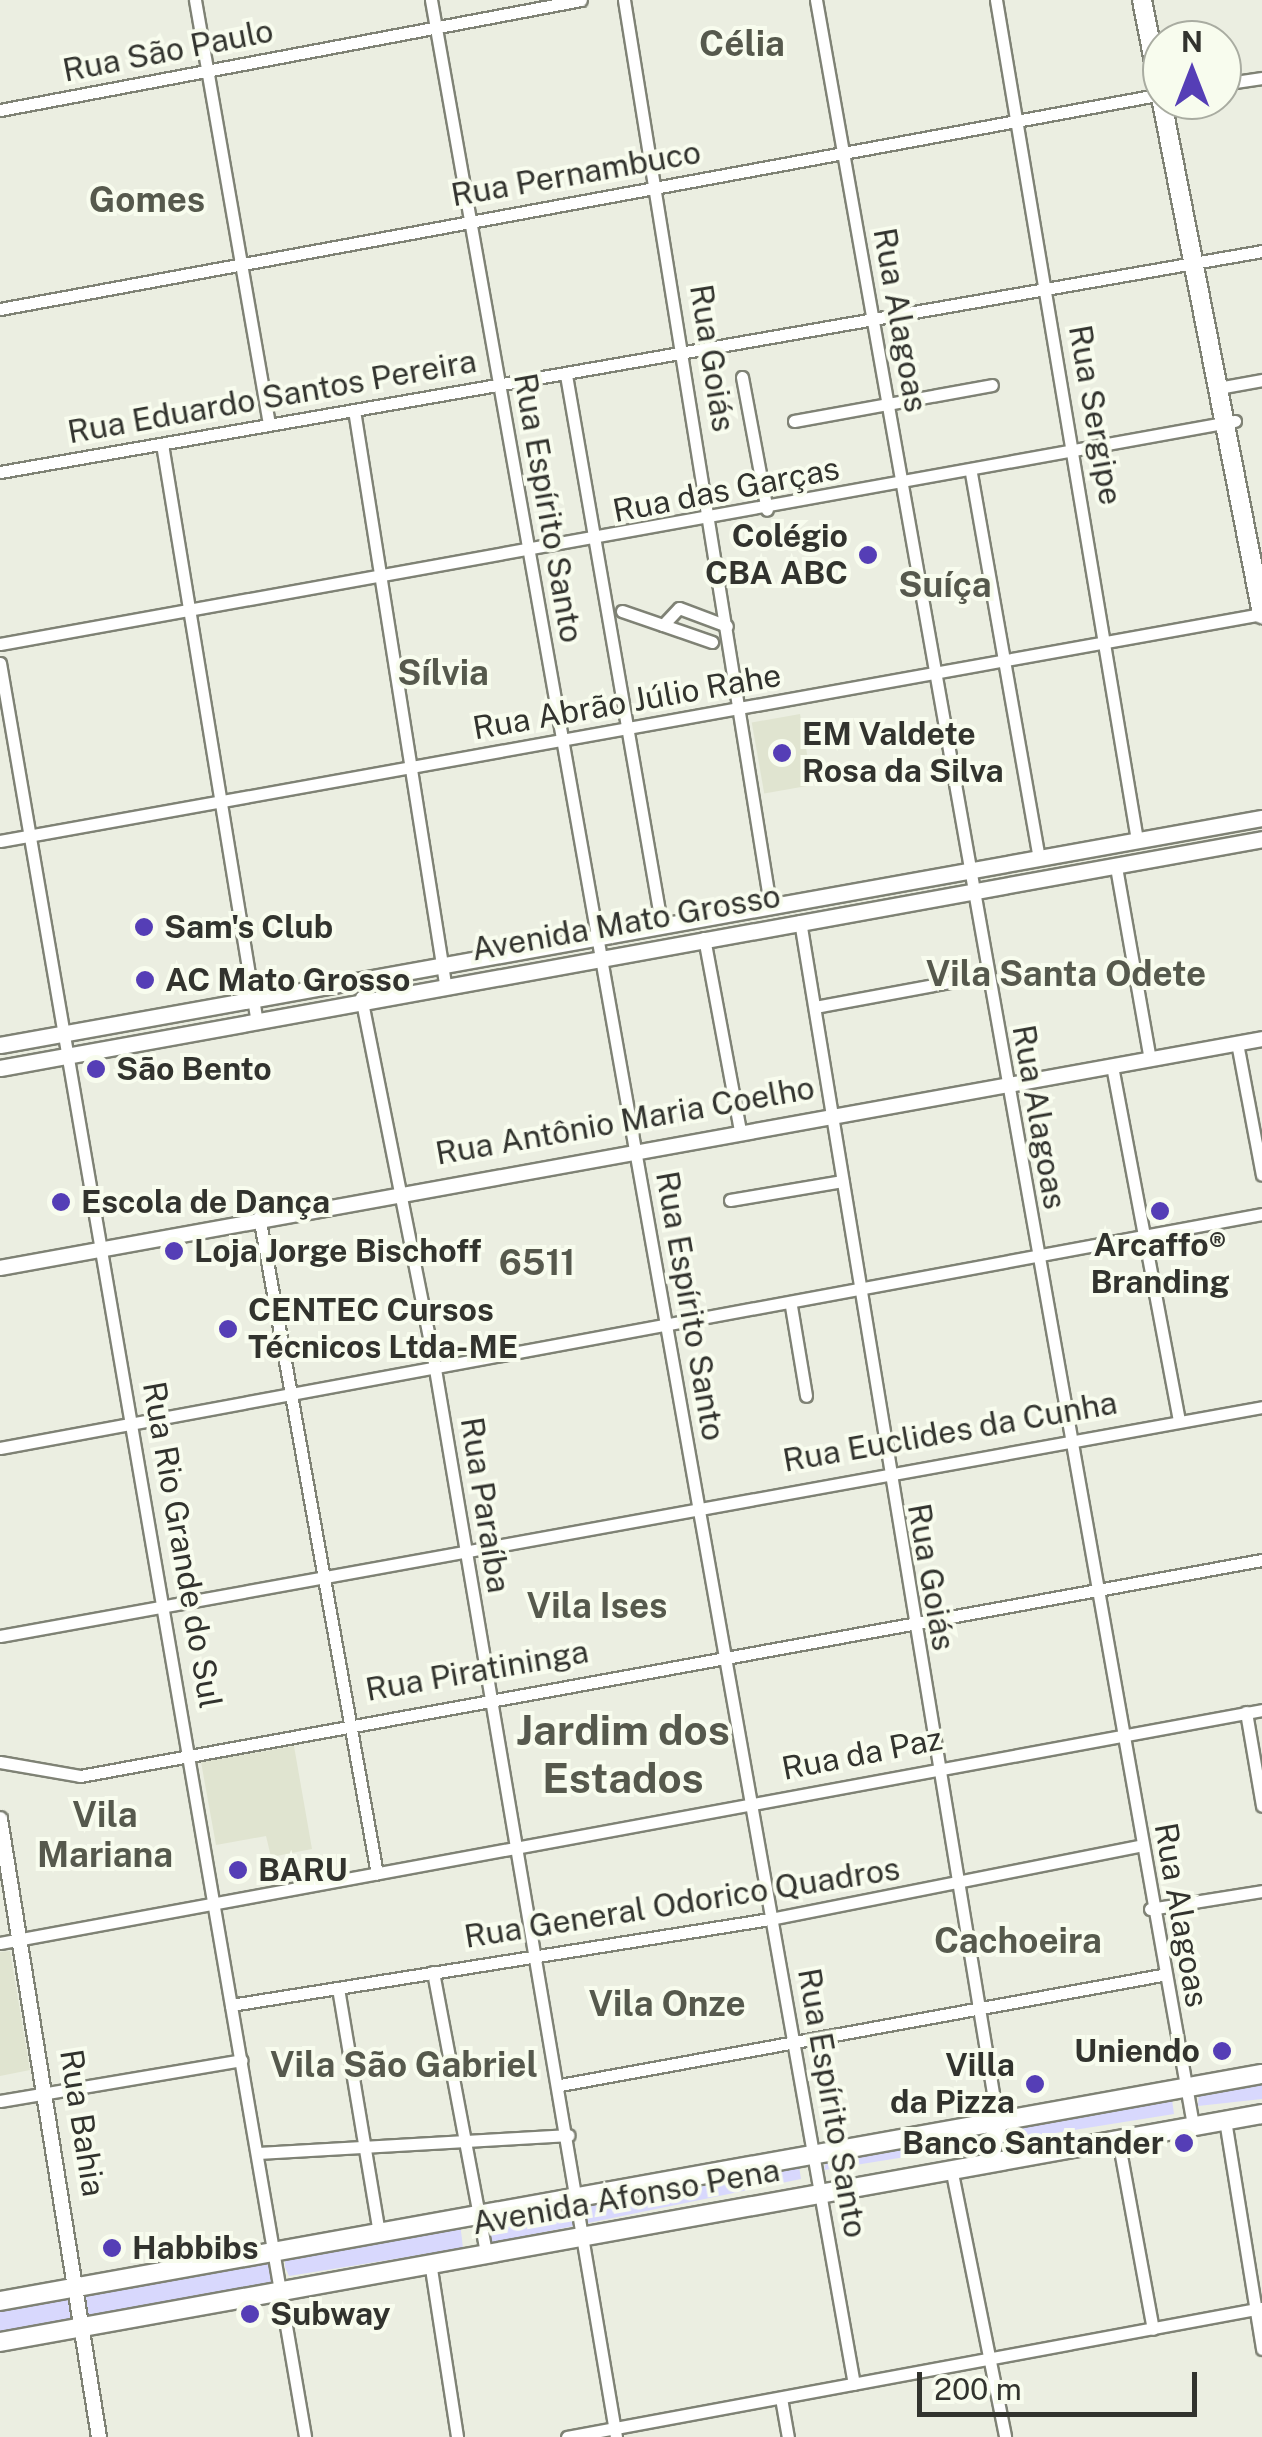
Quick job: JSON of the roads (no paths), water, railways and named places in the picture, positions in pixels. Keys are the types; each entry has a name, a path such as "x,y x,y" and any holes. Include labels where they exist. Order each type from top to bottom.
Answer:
{"main road":[{"path":"1170,120 1230,423 1262,614"},
{"path":"1230,423 1262,556"},
{"path":"1244,843 1260,819"},
{"name":"Avenida Mato Grosso","path":"0,1045 252,994 1260,819"},
{"name":"Avenida Mato Grosso","path":"0,1068 361,997 1262,839"},
{"path":"1038,858 1048,878"},
{"path":"775,903 793,922 808,898"},
{"name":"Avenida Afonso Pena","path":"0,2301 1262,2074"},
{"name":"Avenida Afonso Pena","path":"0,2342 1262,2114"},
{"path":"989,2162 998,2123"}],"street":[{"path":"196,0 269,424"},
{"name":"Rua Espírito Santo","path":"431,0 593,936 636,1148 854,2384"},
{"name":"Rua São Paulo","path":"0,110 582,0"},
{"name":"Rua Goiás","path":"624,0 775,903"},
{"name":"Rua Alagoas","path":"816,0 870,324 902,485 965,872 1007,1082 1162,1975 1194,2126"},
{"name":"Rua Sergipe","path":"996,0 1137,840"},
{"name":"Rua Pernambuco","path":"0,309 1142,100"},
{"name":"Rua Eduardo Santos Pereira","path":"0,472 870,324 1262,252"},
{"path":"566,374 661,922"},
{"path":"742,377 767,510"},
{"path":"1223,387 1262,380"},
{"path":"794,421 992,385"},
{"path":"354,410 445,983"},
{"name":"Rua das Garças","path":"0,644 595,543 1230,423"},
{"path":"162,444 256,1017"},
{"path":"971,472 1038,858"},
{"path":"663,626 679,608 728,626"},
{"path":"622,611 712,642"},
{"name":"Rua Abrão Júlio Rahe","path":"0,841 741,711 1262,614"},
{"name":"Rua Rio Grande do Sul","path":"0,663 305,2437"},
{"path":"1116,867 1150,1058"},
{"name":"Rua Goiás","path":"793,922 815,1007 855,1294 998,2123"},
{"path":"704,938 740,1130"},
{"path":"815,1007 986,976"},
{"name":"Rua Paraíba","path":"361,997 436,1369 514,1849 580,2194 616,2433"},
{"name":"Rua Antônio Maria Coelho","path":"0,1268 400,1189 1262,1039"},
{"path":"1237,1044 1262,1175"},
{"path":"1112,1066 1179,1420"},
{"path":"730,1200 842,1180"},
{"path":"0,1448 1038,1261 1262,1214"},
{"path":"259,1216 377,1874"},
{"path":"791,1306 806,1396"},
{"name":"Rua Euclides da Cunha","path":"0,1636 324,1578 696,1504 1262,1407"},
{"name":"Rua Piratininga","path":"0,1762 59,1778 488,1696 1262,1560"},
{"name":"Rua da Paz","path":"0,1943 1262,1710"},
{"path":"1246,1712 1262,1806"},
{"name":"Rua Bahia","path":"0,1819 50,2093 99,2437"},
{"name":"Rua General Odorico Quadros","path":"231,2005 770,1919 1140,1846"},
{"path":"1150,1909 1262,1891"},
{"path":"433,1972 486,2253"},
{"path":"560,2084 1162,1975"},
{"path":"338,1988 379,2232"},
{"path":"0,2101 242,2060"},
{"path":"1225,2120 1259,2308 1262,2349"},
{"path":"259,2153 568,2135"},
{"path":"1118,2140 1153,2329"},
{"path":"951,2168 1005,2437"},
{"path":"430,2262 457,2437"},
{"path":"567,2437 616,2433 1259,2308"},
{"path":"781,2398 788,2437"}],"place":[{"name":"Colégio CBA ABC","path":"868,555"},
{"name":"EM Valdete Rosa da Silva","path":"782,753"},
{"name":"Sam's Club","path":"144,927"},
{"name":"AC Mato Grosso","path":"145,980"},
{"name":"São Bento","path":"96,1069"},
{"name":"Escola de Dança","path":"61,1202"},
{"name":"Arcaffo® Branding","path":"1160,1211"},
{"name":"Loja Jorge Bischoff","path":"174,1251"},
{"name":"CENTEC Cursos Técnicos Ltda-ME","path":"228,1329"},
{"name":"BARU","path":"238,1870"},
{"name":"Uniendo","path":"1222,2051"},
{"name":"Villa da Pizza","path":"1035,2084"},
{"name":"Banco Santander","path":"1184,2143"},
{"name":"Habbibs","path":"112,2248"},
{"name":"Subway","path":"250,2314"}],"district":[{"name":"Célia","path":"742,44"},
{"name":"Gomes","path":"147,200"},
{"name":"Suíça","path":"945,585"},
{"name":"Sílvia","path":"443,673"},
{"name":"Vila Santa Odete","path":"1066,974"},
{"name":"6511","path":"537,1263"},
{"name":"Vila Ises","path":"597,1606"},
{"name":"Jardim dos Estados","path":"623,1754"},
{"name":"Vila Mariana","path":"105,1835"},
{"name":"Cachoeira","path":"1018,1941"},
{"name":"Vila Onze","path":"667,2004"},
{"name":"Vila São Gabriel","path":"404,2065"}]}
